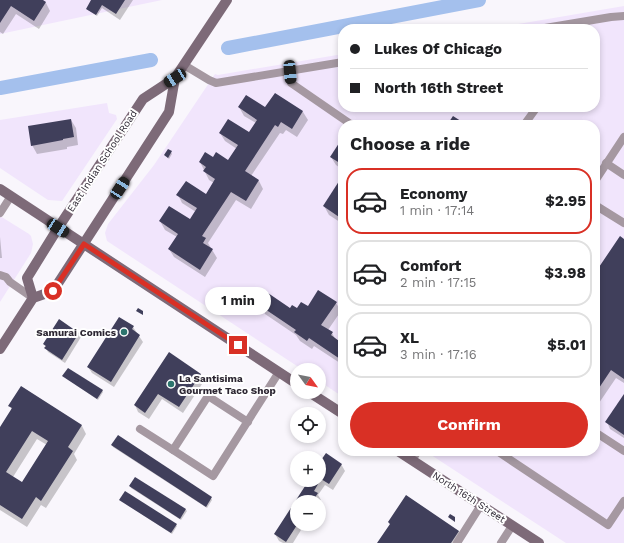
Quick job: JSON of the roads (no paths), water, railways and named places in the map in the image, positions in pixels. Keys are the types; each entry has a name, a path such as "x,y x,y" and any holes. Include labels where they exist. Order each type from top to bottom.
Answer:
{"main road":[{"name":"East Indian School Road","path":"175,78 169,112 84,244 53,291 33,298 27,278 58,228 143,99 175,78 227,0"},
{"path":"0,189 290,379"},
{"path":"0,349 33,298"},
{"path":"320,399 338,410"},
{"name":"North 16th Street","path":"406,456 539,543"}],"lane":[{"path":"585,24 611,17 624,16"},
{"path":"184,65 216,83 338,63"},
{"path":"290,72 291,83 345,120"},
{"path":"600,173 624,136"},
{"path":"606,163 624,175"},
{"path":"0,213 11,196"},
{"path":"600,208 624,223"},
{"path":"0,275 6,277 10,282 33,298"},
{"path":"140,429 213,476 279,372"},
{"path":"173,450 208,396 248,422"},
{"path":"600,435 624,451"},
{"path":"412,460 415,456"},
{"path":"504,456 608,525 624,501"},
{"path":"457,543 481,506"},
{"path":"501,543 512,526"}],"waterway":[{"path":"354,24 479,0"},
{"path":"228,48 338,27"},
{"path":"0,88 151,60"}],"place":[{"name":"Samurai Comics","path":"124,332"},
{"name":"La Santisima Gourmet Taco Shop","path":"171,384"}]}
